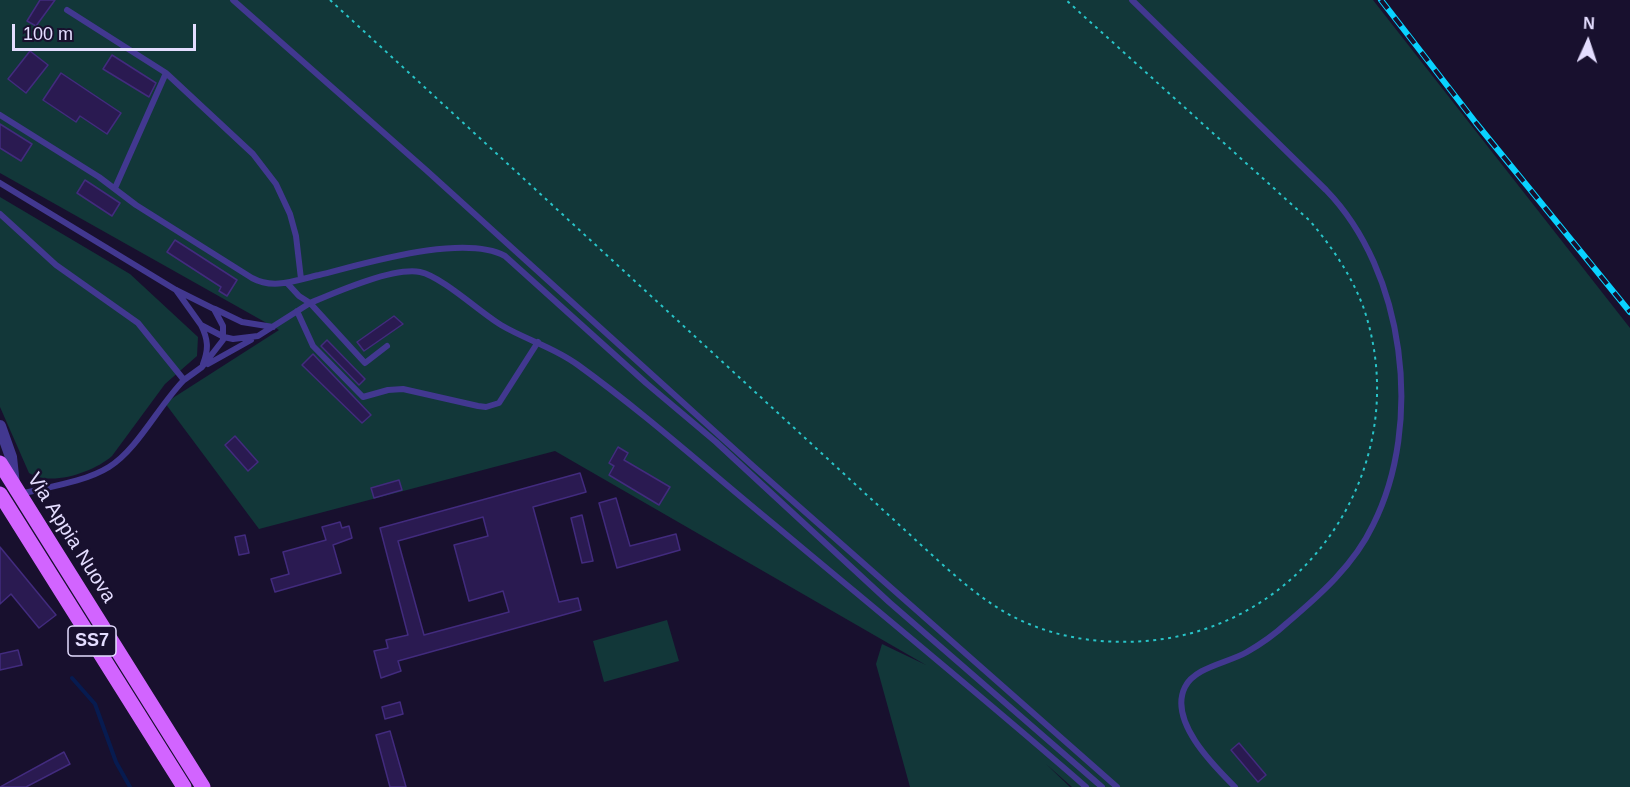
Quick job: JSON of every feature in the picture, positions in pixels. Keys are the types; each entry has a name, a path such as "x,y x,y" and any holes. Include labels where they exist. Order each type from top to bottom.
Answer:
{"main road":[{"name":"Via Appia Nuova","path":"0,463 202,787"},
{"name":"Via Appia Nuova","path":"0,494 184,787"}],"street":[{"path":"0,426 11,457 17,490"}],"lane":[{"path":"233,0 426,170 753,466 1117,787"},
{"path":"1132,0 1326,190 1352,221 1378,273 1398,343 1402,372 1400,416 1390,478 1377,516 1357,552 1329,585 1280,629 1247,652 1198,673 1185,687 1182,707 1189,729 1207,757 1235,787"},
{"path":"67,10 166,73 244,144 272,178 287,207 296,236 301,279"},
{"path":"115,188 166,73"},
{"path":"0,115 115,188 141,209 252,278 267,283 287,283 411,254 449,249 484,249 505,256 646,383 716,442 889,602 1102,787"},
{"path":"0,183 176,290 242,322 274,327"},
{"path":"0,214 56,265 138,323 184,380"},
{"path":"17,490 89,477 115,463 128,451 168,397 184,380 310,303 356,285 405,272 421,272 436,279 502,326 538,342 577,364 667,435 1003,714 1086,787"},
{"path":"287,283 310,303 365,363 387,346"},
{"path":"176,290 206,334 207,347 202,367"},
{"path":"202,367 224,337 223,326 214,309"},
{"path":"297,311 314,346 363,397 388,390 403,389 478,406 495,405 499,403 538,342"},
{"path":"201,325 224,337 243,339 258,336"}],"path":[{"path":"330,0 902,528 982,596 1014,617 1070,636 1125,641 1179,636 1223,622 1272,596 1305,567 1326,541 1360,480 1370,453 1377,400 1373,349 1364,310 1352,283 1333,250 1310,221 1066,0"}],"green space":[{"path":"0,0 1373,0 1630,328 1630,787 1072,787 1046,764 1070,787 910,787 876,664 882,644 926,665 555,451 259,529 165,403 279,330 0,173"},
{"path":"0,197 130,274 198,337 197,356 165,384 112,456 95,467 72,476 49,478 29,473 0,407"},
{"path":"667,620 679,661 604,682 593,641"}],"building":[{"path":"40,0 55,0 36,26 27,21"},
{"path":"30,51 48,65 26,93 8,79"},
{"path":"112,55 156,83 149,97 103,69"},
{"path":"61,73 121,113 107,134 80,116 76,122 43,100"},
{"path":"0,124 32,144 21,161 0,148"},
{"path":"85,180 120,203 112,216 77,193"},
{"path":"175,240 237,280 227,296 219,291 221,287 167,252"},
{"path":"394,316 403,324 364,351 357,342"},
{"path":"327,340 365,379 359,385 321,346"},
{"path":"313,354 371,415 362,423 302,365"},
{"path":"235,436 258,462 248,471 225,445"},
{"path":"618,447 628,453 624,460 670,487 659,505 609,475 614,466 609,463"},
{"path":"580,473 586,492 533,507 559,602 578,598 581,610 398,661 401,671 381,678 374,651 388,648 386,640 408,635 380,528","holes":["483,517 488,536 454,545 469,601 503,591 509,612 424,635 398,541"]},
{"path":"399,480 402,490 374,498 371,488"},
{"path":"616,498 630,546 676,534 680,550 617,568 599,503"},
{"path":"582,515 593,561 582,563 571,518"},
{"path":"340,522 342,528 349,526 352,538 333,545 341,573 275,592 271,579 289,574 283,552 326,540 322,527"},
{"path":"245,535 249,553 239,555 235,537"},
{"path":"0,547 56,615 39,628 11,594 0,604"},
{"path":"18,650 22,665 0,670 0,654"},
{"path":"400,702 403,714 385,719 382,707"},
{"path":"390,731 406,787 390,787 376,735"},
{"path":"1239,743 1266,775 1258,782 1231,750"},
{"path":"64,752 70,764 26,787 0,787"}],"waterway":[{"path":"72,678 95,704 116,762 130,787"}],"railway":[{"path":"1381,0 1476,123 1630,312"}]}
